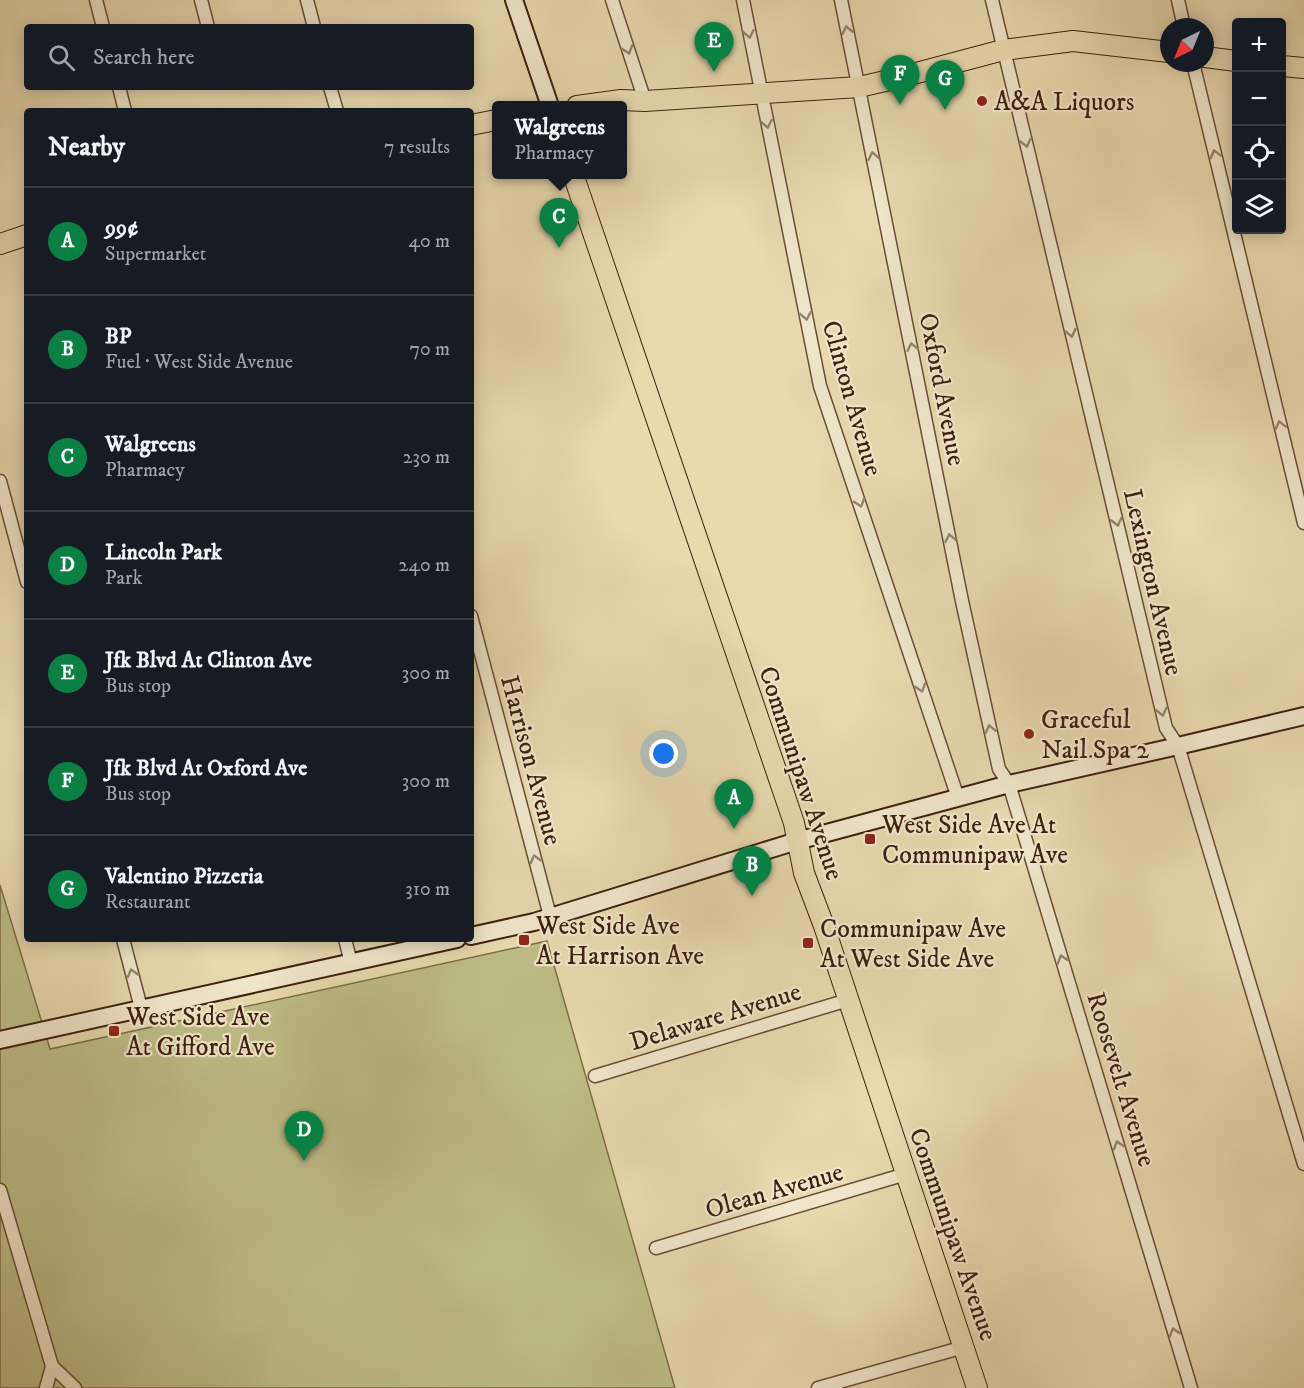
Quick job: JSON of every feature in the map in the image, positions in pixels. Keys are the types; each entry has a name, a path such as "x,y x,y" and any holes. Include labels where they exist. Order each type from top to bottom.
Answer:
{"main road":[{"path":"514,0 549,101"},
{"path":"612,101 645,101 860,87 1003,50 1073,41 1160,51"},
{"path":"1214,58 1232,60"},
{"path":"1286,66 1304,68"},
{"path":"474,124 492,121"},
{"name":"Communipaw Avenue","path":"575,179 790,812 804,873 977,1388"},
{"path":"0,244 24,237"},
{"path":"474,935 534,922 797,841 1009,784 1304,716"},
{"path":"0,1040 444,942"}],"street":[{"path":"96,0 102,24"},
{"path":"201,0 207,24"},
{"path":"307,0 313,24"},
{"path":"612,0 645,101"},
{"name":"Clinton Avenue","path":"743,0 820,386 958,798"},
{"name":"Oxford Avenue","path":"841,0 962,601 999,769 1009,784"},
{"name":"Lexington Avenue","path":"992,0 1166,728 1178,746 1304,1164"},
{"path":"1178,0 1182,18"},
{"path":"1195,72 1304,523"},
{"path":"120,90 124,108"},
{"path":"331,90 336,108"},
{"path":"0,481 24,571"},
{"name":"Harrison Avenue","path":"474,627 550,916"},
{"name":"Roosevelt Avenue","path":"1009,784 1191,1388"},
{"path":"124,942 141,1008"},
{"path":"346,942 351,963"},
{"name":"Delaware Avenue","path":"596,1076 848,1000"},
{"name":"Olean Avenue","path":"656,1248 906,1174"},
{"path":"0,1191 52,1366 75,1388"},
{"path":"818,1388 964,1347"},
{"path":"46,1388 52,1366"}],"green space":[{"path":"0,885 50,1049 547,941 675,1388 0,1388"}],"place":[{"name":"Jfk Blvd At Clinton Ave","path":"714,72"},
{"name":"A&A Liquors","path":"982,101"},
{"name":"Jfk Blvd At Oxford Ave","path":"900,105"},
{"name":"Valentino Pizzeria","path":"945,110"},
{"name":"Walgreens","path":"559,248"},
{"name":"Graceful Nail Spa 2","path":"1029,734"},
{"name":"99¢","path":"734,829"},
{"name":"West Side Ave At Communipaw Ave","path":"870,839"},
{"name":"BP","path":"752,896"},
{"name":"West Side Ave At Harrison Ave","path":"524,940"},
{"name":"Communipaw Ave At West Side Ave","path":"808,943"},
{"name":"West Side Ave At Gifford Ave","path":"114,1031"},
{"name":"Lincoln Park","path":"304,1161"}]}
